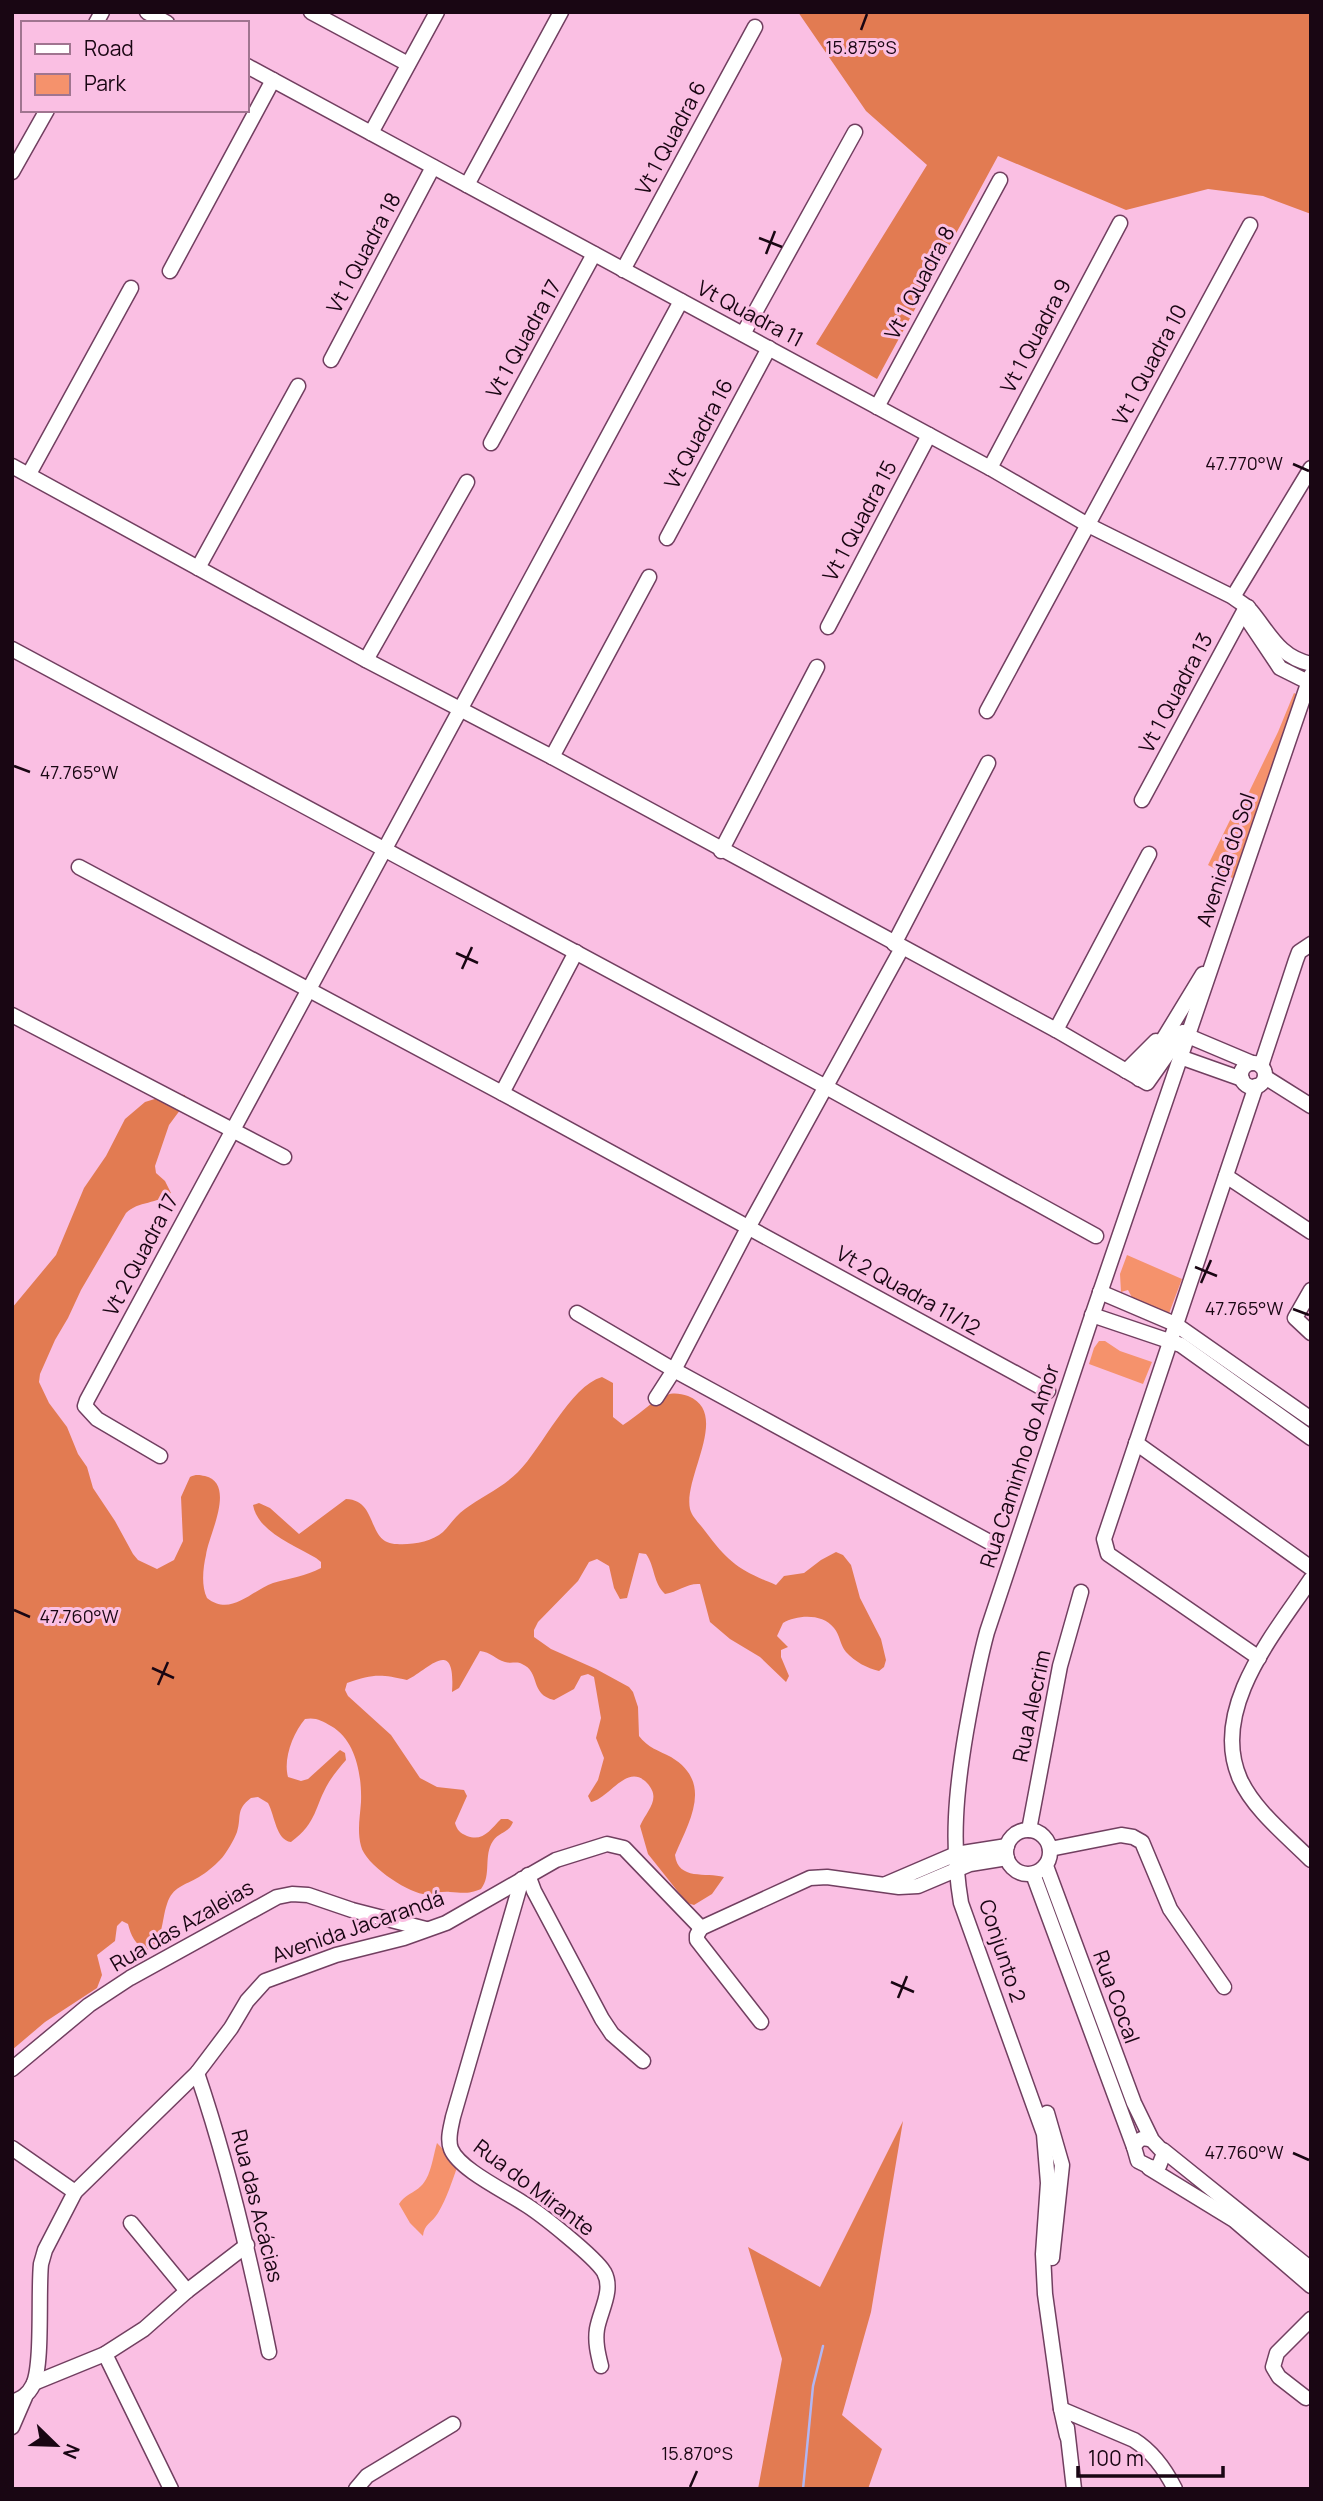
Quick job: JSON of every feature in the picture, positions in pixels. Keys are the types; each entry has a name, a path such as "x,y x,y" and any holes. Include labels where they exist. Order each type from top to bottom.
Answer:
{"street":[{"path":"147,12 163,21"},
{"path":"311,12 408,64"},
{"path":"370,133 437,12"},
{"path":"467,185 561,12"},
{"name":"Vt 1 Quadra 6","path":"623,270 755,27"},
{"name":"Vt Quadra 11","path":"248,67 990,468 1088,525 1241,605"},
{"path":"170,271 273,80"},
{"path":"12,172 46,112"},
{"path":"743,334 855,132"},
{"name":"Vt 1 Quadra 18","path":"331,360 433,167"},
{"name":"Vt 1 Quadra 8","path":"877,407 1000,180"},
{"name":"Vt 1 Quadra 9","path":"990,468 1120,223"},
{"name":"Vt 1 Quadra 10","path":"987,711 1250,225"},
{"name":"Vt 1 Quadra 17","path":"491,443 594,254"},
{"path":"29,474 131,288"},
{"name":"Vt 2 Quadra 17","path":"160,1457 97,1419 85,1406 87,1400 681,301"},
{"name":"Vt Quadra 16","path":"667,538 769,348"},
{"path":"198,568 298,386"},
{"name":"Vt 1 Quadra 15","path":"828,627 929,435"},
{"path":"12,466 366,660 552,757 721,851 1056,1030 1143,1081"},
{"path":"1310,678 1283,661 1241,605 1311,468"},
{"path":"366,660 467,482"},
{"path":"552,757 649,577"},
{"name":"Vt 1 Quadra 13","path":"1142,800 1241,605"},
{"path":"12,649 826,1087 1096,1236"},
{"path":"1283,661 1311,664"},
{"path":"721,851 817,667"},
{"name":"Avenida do Sol","path":"1180,1057 1310,678"},
{"path":"656,1398 674,1370 826,1087 988,763"},
{"path":"1056,1030 1149,854"},
{"name":"Vt 2 Quadra 11/12","path":"79,867 502,1093 1048,1391"},
{"path":"1259,1658 1108,1554 1104,1539 1296,960 1299,952 1311,944"},
{"path":"502,1093 576,952"},
{"path":"1143,1081 1181,1010 1217,952"},
{"path":"1143,1081 1181,1037 1203,994"},
{"path":"1126,1071 1181,1010"},
{"path":"12,1015 284,1157"},
{"path":"1188,1036 1258,1073 1311,1106"},
{"path":"1180,1057 1242,1079 1250,1086 1258,1073"},
{"name":"Rua Caminho do Amor","path":"961,1898 956,1869 954,1820 978,1663 1180,1057"},
{"path":"1226,1176 1311,1232"},
{"path":"1311,1290 1295,1318 1311,1333"},
{"path":"1100,1292 1175,1324 1311,1419"},
{"path":"1118,1324 1124,1303"},
{"path":"577,1313 674,1370 995,1545"},
{"path":"1092,1315 1181,1345 1311,1438"},
{"path":"1136,1443 1311,1568"},
{"path":"1311,1579 1248,1675 1234,1722 1234,1758 1241,1779 1251,1796 1311,1860"},
{"name":"Rua Alecrim","path":"1029,1830 1060,1665 1082,1592"},
{"path":"1029,1830 1039,1833 1050,1849 1046,1866 1033,1874 1018,1872 1011,1866 1007,1852 1012,1838 1029,1830"},
{"path":"1050,1849 1121,1835 1142,1842 1170,1909 1224,1987"},
{"name":"Avenida Jacarandá","path":"34,2383 41,2263 75,2192 197,2073 231,2028 247,2001 265,1981 399,1933 426,1929 452,1920 525,1877 569,1855 607,1844 624,1848 701,1928"},
{"path":"888,1883 956,1854 1007,1852"},
{"path":"761,2022 697,1940 701,1928 810,1878 924,1885 956,1869 1007,1852"},
{"name":"Rua Cocal","path":"1046,1866 1134,2103 1158,2145 1311,2269"},
{"name":"Rua Cocal","path":"1033,1874 1134,2147"},
{"path":"525,1877 602,2019 612,2034 643,2061"},
{"name":"Rua do Mirante","path":"525,1877 453,2117 449,2141 451,2150 465,2164 492,2185 531,2208 602,2269 607,2286 596,2343 601,2366"},
{"name":"Rua das Azaleias","path":"12,2069 89,2005 130,1978 277,1897 308,1895 380,1917 399,1933"},
{"name":"Conjunto 2","path":"961,1898 982,1965 1020,2053 1062,2165 1048,2273 1074,2489"},
{"path":"380,1917 426,1929"},
{"name":"Rua das Acácias","path":"197,2073 215,2127 247,2245 269,2352"},
{"path":"1149,2168 1159,2166 1162,2162 1158,2145 1145,2138 1137,2141 1134,2147 1136,2158 1149,2168 1234,2220 1311,2286"},
{"path":"12,2148 75,2192"},
{"path":"131,2223 187,2291"},
{"path":"12,2427 19,2399 34,2383 106,2354 144,2329 187,2291 247,2245"},
{"path":"1306,2398 1279,2376 1273,2367 1277,2353 1311,2319"},
{"path":"106,2354 172,2489"},
{"path":"1063,2410 1145,2446 1163,2468 1175,2489"},
{"path":"356,2489 366,2476 453,2424"}],"green space":[{"path":"1294,693 1298,695 1236,880 1208,865 1231,818 1236,819"},
{"path":"1127,1255 1182,1279 1168,1316 1135,1303 1128,1290 1121,1292 1120,1274"},
{"path":"1099,1341 1105,1341 1120,1351 1152,1362 1143,1384 1089,1364"},
{"path":"437,2143 458,2165 441,2207 423,2236 410,2223 399,2204 424,2182"}],"shaded area":[{"path":"798,12 1311,12 1311,214 1263,196 1208,189 1126,210 998,156 877,379 816,344 927,165 866,111"},
{"path":"171,1094 185,1095 186,1102 169,1125 155,1166 156,1173 165,1181 171,1193 136,1206 126,1213 55,1340 39,1382 49,1403 67,1427 78,1454 87,1467 93,1488 138,1560 157,1569 174,1560 183,1541 181,1497 190,1477 196,1475 214,1481 219,1489 218,1511 203,1577 207,1598 216,1603 233,1604 273,1583 321,1568 321,1562 316,1558 278,1537 262,1523 253,1505 259,1503 270,1508 299,1534 346,1499 364,1506 376,1530 387,1542 409,1544 433,1538 443,1532 462,1511 518,1472 579,1392 602,1377 613,1383 613,1417 623,1425 655,1401 670,1394 688,1396 700,1404 705,1416 706,1431 690,1496 690,1509 694,1518 721,1551 736,1564 776,1585 784,1576 804,1573 836,1552 843,1555 851,1565 860,1598 881,1639 886,1660 879,1671 866,1666 846,1652 829,1623 816,1618 795,1618 783,1623 777,1636 788,1647 781,1650 789,1676 786,1682 760,1657 730,1639 710,1622 700,1584 665,1594 658,1585 646,1554 639,1553 627,1598 620,1599 614,1588 609,1566 597,1559 589,1562 578,1581 538,1622 534,1637 551,1649 629,1687 633,1692 638,1707 639,1736 649,1746 684,1767 692,1778 694,1803 675,1855 681,1869 687,1872 724,1877 712,1894 694,1905 687,1903 648,1854 640,1826 653,1799 647,1783 640,1778 625,1779 591,1802 588,1796 598,1780 604,1758 596,1738 601,1718 594,1677 588,1674 581,1676 574,1689 554,1700 541,1693 528,1668 480,1651 459,1688 452,1692 452,1674 445,1660 438,1661 407,1680 370,1677 347,1683 345,1690 348,1696 391,1735 420,1778 437,1787 464,1790 467,1796 455,1823 461,1832 467,1836 478,1837 486,1834 501,1819 513,1822 495,1838 490,1847 486,1878 481,1889 466,1893 415,1892 387,1876 370,1861 361,1846 359,1770 352,1749 340,1732 331,1726 316,1719 305,1719 290,1747 288,1777 301,1781 308,1779 340,1750 345,1753 346,1760 329,1782 314,1814 300,1835 291,1842 282,1837 268,1803 258,1797 251,1798 241,1810 237,1832 222,1857 204,1873 172,1893 156,1943 145,1951 134,1939 128,1924 122,1921 117,1926 115,1941 97,1955 102,1975 97,1988 45,2022 12,2050 12,1308 56,1255 84,1188 106,1156 125,1119 145,1102"},
{"path":"903,2121 871,2312 842,2415 882,2449 868,2489 758,2489 782,2359 748,2247 820,2287"}],"waterway":[{"path":"803,2489 813,2386 823,2346"}]}
